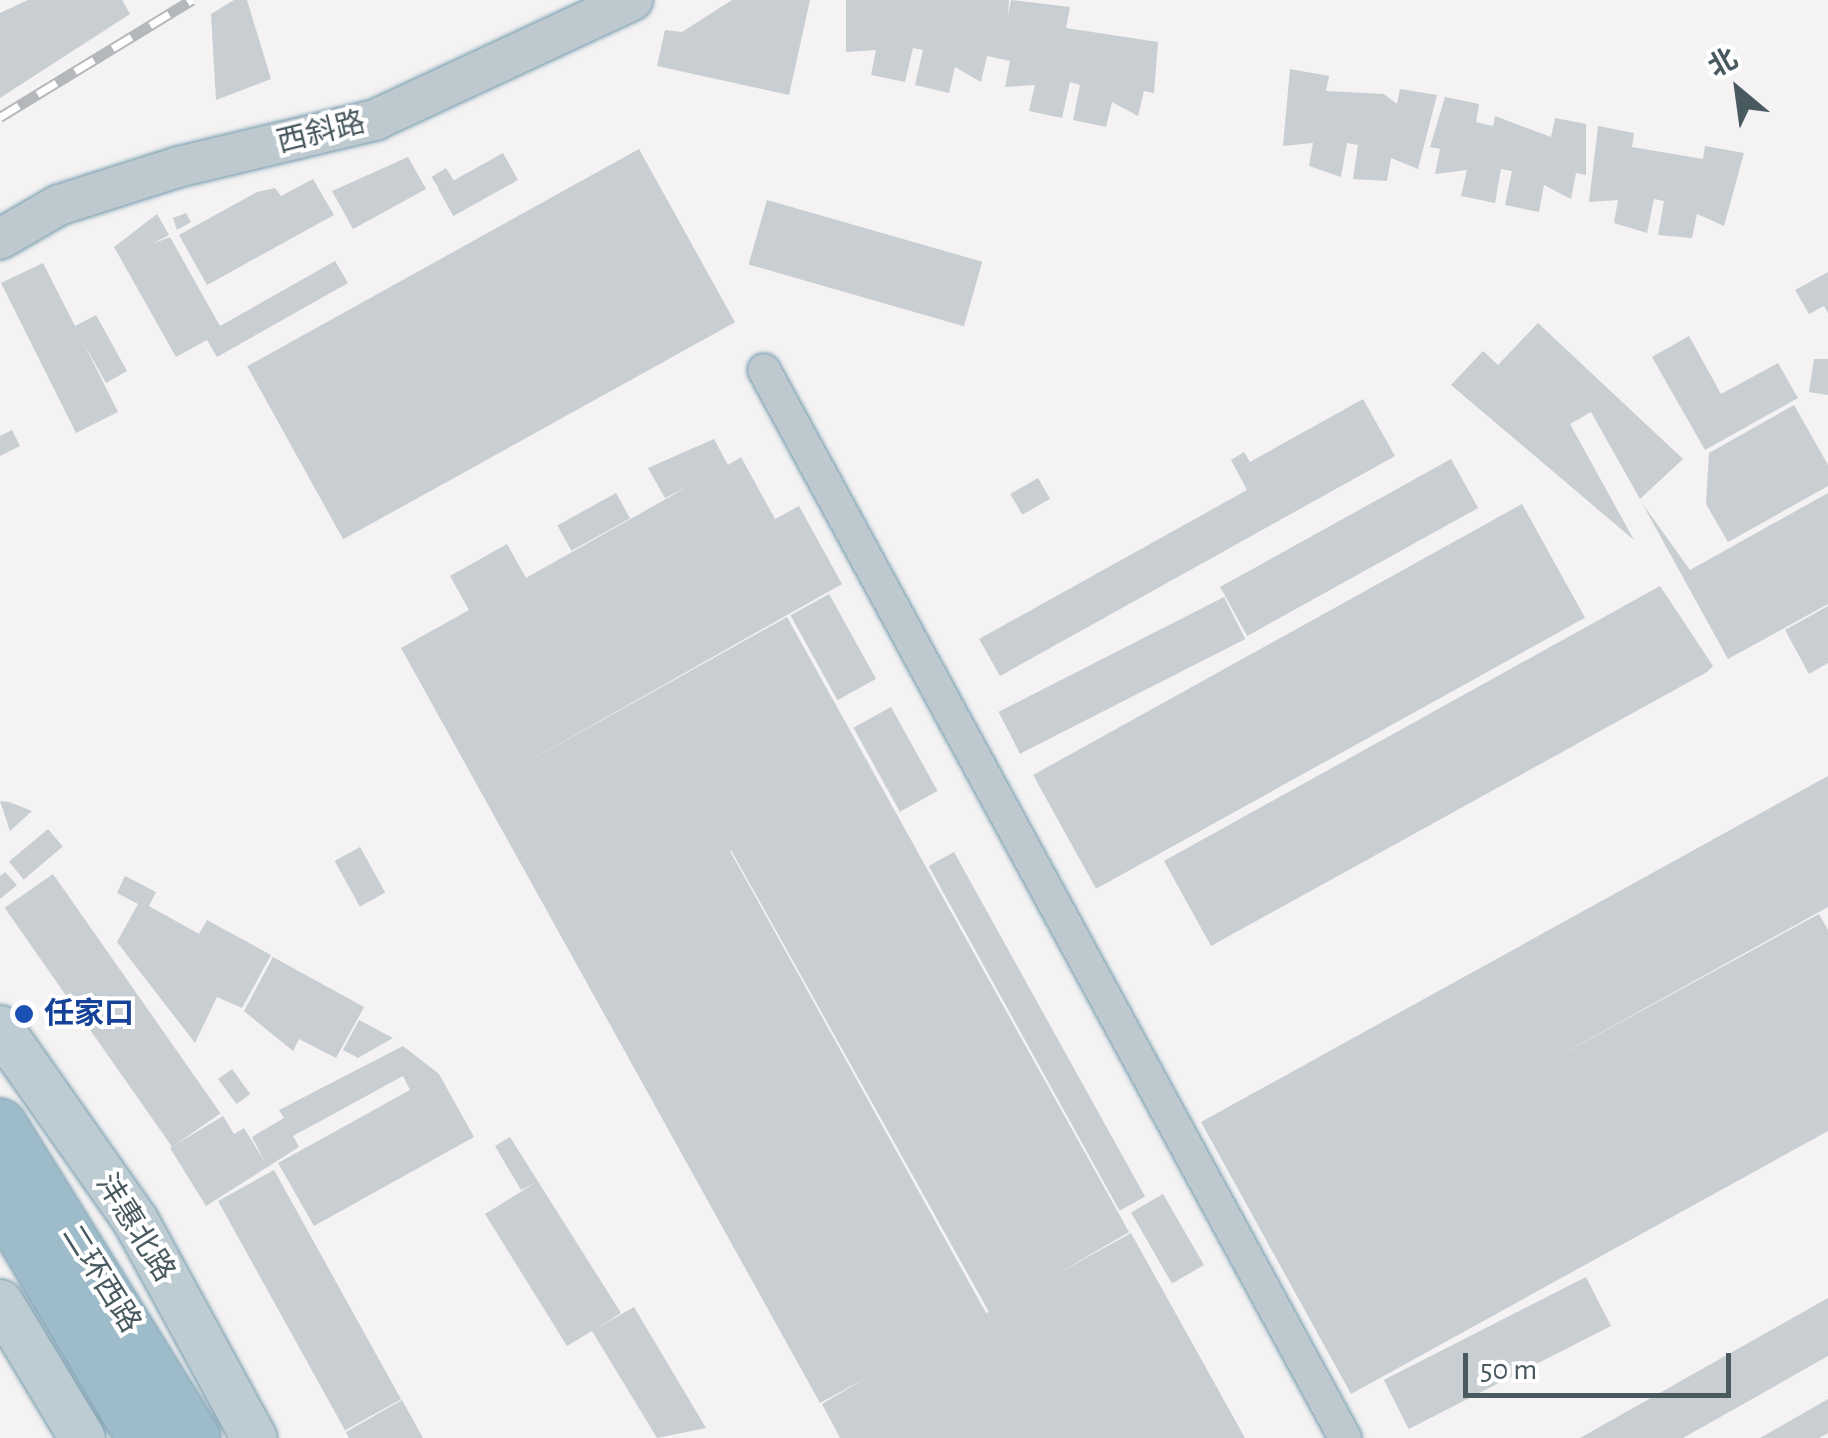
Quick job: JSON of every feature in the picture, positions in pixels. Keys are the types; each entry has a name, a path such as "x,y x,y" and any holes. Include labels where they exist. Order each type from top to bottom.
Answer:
{"highway":[{"name":"二环西路","path":"0,1125 194,1438"},
{"name":"二环西路","path":"0,1197 144,1438"}],"main road":[{"name":"沣惠北路","path":"0,1028 135,1220 254,1438"},
{"path":"0,1302 82,1438"}],"street":[{"name":"西斜路","path":"0,239 59,205 178,167 375,120 632,0"},
{"path":"764,370 1345,1438"}],"building":[{"path":"28,0 122,0 130,14 0,98 0,13"},
{"path":"234,0 247,0 271,79 216,100 211,14"},
{"path":"732,0 810,0 789,95 657,66 665,30 682,32"},
{"path":"846,0 1009,0 1008,16 1011,0 1070,7 1066,28 1158,42 1154,93 1144,91 1138,116 1112,102 1106,127 1073,120 1080,85 1070,82 1062,118 1029,111 1035,85 1005,87 1010,61 987,56 981,82 955,67 949,93 915,85 923,50 913,48 905,82 871,75 876,50 846,52"},
{"path":"1290,69 1329,76 1326,91 1384,94 1397,104 1400,89 1437,95 1418,169 1391,158 1387,181 1353,179 1358,145 1347,143 1341,177 1309,166 1313,143 1283,146"},
{"path":"1445,97 1479,104 1476,122 1493,126 1495,116 1551,137 1555,118 1586,124 1586,175 1576,173 1571,199 1544,185 1539,212 1505,205 1512,171 1501,169 1495,203 1461,196 1467,170 1435,174 1440,149 1430,147"},
{"path":"1598,126 1634,133 1632,147 1703,159 1705,146 1744,153 1724,226 1697,214 1692,238 1658,235 1664,201 1654,199 1647,233 1614,223 1618,200 1589,202"},
{"path":"639,149 735,322 343,539 247,366"},
{"path":"503,153 518,180 453,216 438,189"},
{"path":"408,157 426,189 353,229 332,191"},
{"path":"446,168 454,181 440,190 432,177"},
{"path":"313,179 334,215 207,285 179,235 257,192 275,188 281,196"},
{"path":"767,200 982,262 964,326 749,264"},
{"path":"186,213 191,222 177,230 173,218"},
{"path":"157,214 169,235 152,244 170,237 220,326 335,261 348,283 217,357 207,340 176,357 114,247"},
{"path":"43,263 75,326 96,315 127,371 106,383 83,342 118,412 76,433 1,283"},
{"path":"1828,272 1828,313 1824,306 1809,314 1795,290"},
{"path":"1538,323 1683,459 1640,499 1591,412 1570,424 1634,540 1451,385 1483,351 1498,365"},
{"path":"1689,336 1721,394 1778,363 1798,398 1705,450 1652,357"},
{"path":"1814,359 1828,359 1828,395 1809,392"},
{"path":"1363,399 1395,456 1000,676 979,639 1247,490 1231,460 1244,452 1250,462"},
{"path":"1794,405 1828,465 1828,486 1728,542 1706,504 1709,453"},
{"path":"12,430 20,446 0,456 0,436"},
{"path":"714,439 728,465 741,457 775,519 799,506 842,584 506,774 787,617 1129,1232 1055,1275 1131,1233 1245,1438 840,1438 822,1404 866,1378 820,1403 401,648 469,610 450,576 507,544 526,578 689,486 665,498 648,468","holes":["731,850 989,1312 986,1313"]},
{"path":"1451,459 1478,508 1247,636 1220,587"},
{"path":"1038,478 1050,499 1022,515 1010,494"},
{"path":"616,493 630,518 571,551 557,525"},
{"path":"1828,493 1828,604 1728,659 1642,503 1690,570"},
{"path":"1522,504 1585,618 1096,889 1033,775"},
{"path":"1660,586 1713,666 1707,672 1211,946 1164,861"},
{"path":"829,594 876,679 838,700 791,615"},
{"path":"1224,597 1245,639 1020,754 999,712"},
{"path":"1828,606 1828,663 1809,674 1785,630"},
{"path":"891,707 938,791 900,812 853,728"},
{"path":"1828,776 1828,907 1533,1070 1819,914 1828,930 1828,1131 1351,1394 1201,1122"},
{"path":"0,801 9,802 32,811 10,831"},
{"path":"48,829 63,847 24,879 9,862"},
{"path":"360,847 385,892 360,907 335,861"},
{"path":"954,852 1145,1197 1120,1211 929,866"},
{"path":"5,872 17,885 0,899 0,876"},
{"path":"53,874 220,1113 172,1147 5,908"},
{"path":"125,876 156,892 149,906 199,934 207,920 271,955 242,1008 217,997 195,1043 117,942 138,904 117,893"},
{"path":"273,957 364,1007 336,1058 299,1039 293,1051 244,1011"},
{"path":"359,1020 393,1038 358,1058 343,1050"},
{"path":"403,1046 439,1074 474,1137 314,1226 278,1163 410,1090 403,1076 293,1136 299,1147 206,1206 170,1148 223,1116 234,1134 244,1128 265,1162 252,1137 284,1118 279,1110"},
{"path":"232,1069 250,1094 236,1104 218,1079"},
{"path":"510,1137 621,1313 596,1329 634,1307 706,1428 657,1438 592,1331 567,1346 485,1214 535,1183 521,1190 495,1146"},
{"path":"274,1170 401,1399 345,1430 218,1201"},
{"path":"1163,1194 1204,1265 1172,1284 1131,1212"},
{"path":"1586,1277 1611,1326 1409,1429 1384,1380"},
{"path":"1828,1298 1828,1356 1683,1438 1580,1438"},
{"path":"1828,1399 1828,1433 1819,1438 1760,1438"},
{"path":"402,1400 423,1438 349,1438 346,1432"}],"railway":[{"path":"0,117 192,0"}],"place":[{"name":"任家口","path":"24,1014"}]}
